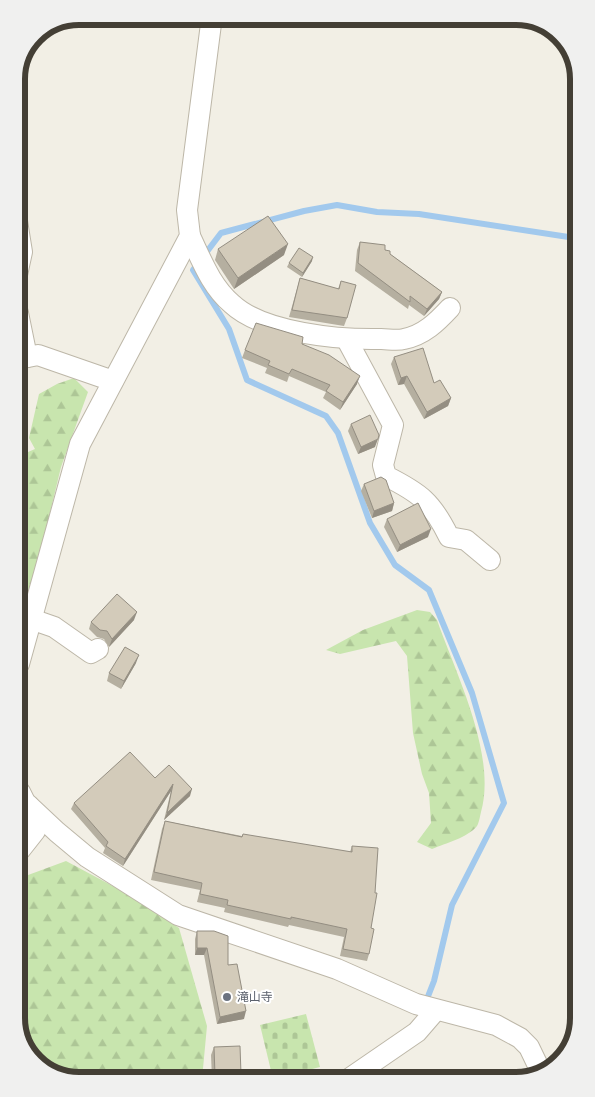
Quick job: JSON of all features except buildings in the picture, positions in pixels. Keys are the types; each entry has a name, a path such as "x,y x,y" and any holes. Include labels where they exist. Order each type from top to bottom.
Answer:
{"street":[{"path":"211,25 187,210 190,236 212,282 232,304 246,314 296,332 347,340 404,339 432,327 450,308"},
{"path":"25,642 80,444 190,236"},
{"path":"347,340 393,425 384,465 386,476 416,491 439,517 449,537 466,540 490,560"},
{"path":"25,357 38,355 113,381"},
{"path":"31,619 54,627 91,653 98,649"},
{"path":"25,799 35,831 25,844"},
{"path":"25,799 57,832 87,856 178,915 337,969 427,1007 496,1025 520,1038 529,1047 539,1067"},
{"path":"359,1072 417,1032 427,1007"}],"green space":[{"path":"74,378 88,392 61,467 25,617 25,453 35,449 29,438 39,394 57,384"},
{"path":"417,610 430,612 437,620 472,715 484,766 484,790 477,826 462,837 432,849 417,842 431,823 429,793 422,774 413,733 407,656 396,641 340,654 326,650 363,630"},
{"path":"66,861 124,892 179,928 207,1026 203,1072 76,1072 52,1065 36,1051 29,1038 25,1018 25,876"},
{"path":"306,1014 320,1067 300,1072 271,1072 260,1025"}],"waterway":[{"path":"425,1004 434,981 452,905 504,803 472,693 429,590 395,565 370,523 338,433 326,416 247,380 229,329 193,270 221,233 304,211 337,205 377,212 419,214 570,237"}],"place":[{"name":"滝山寺","path":"227,997"}]}
